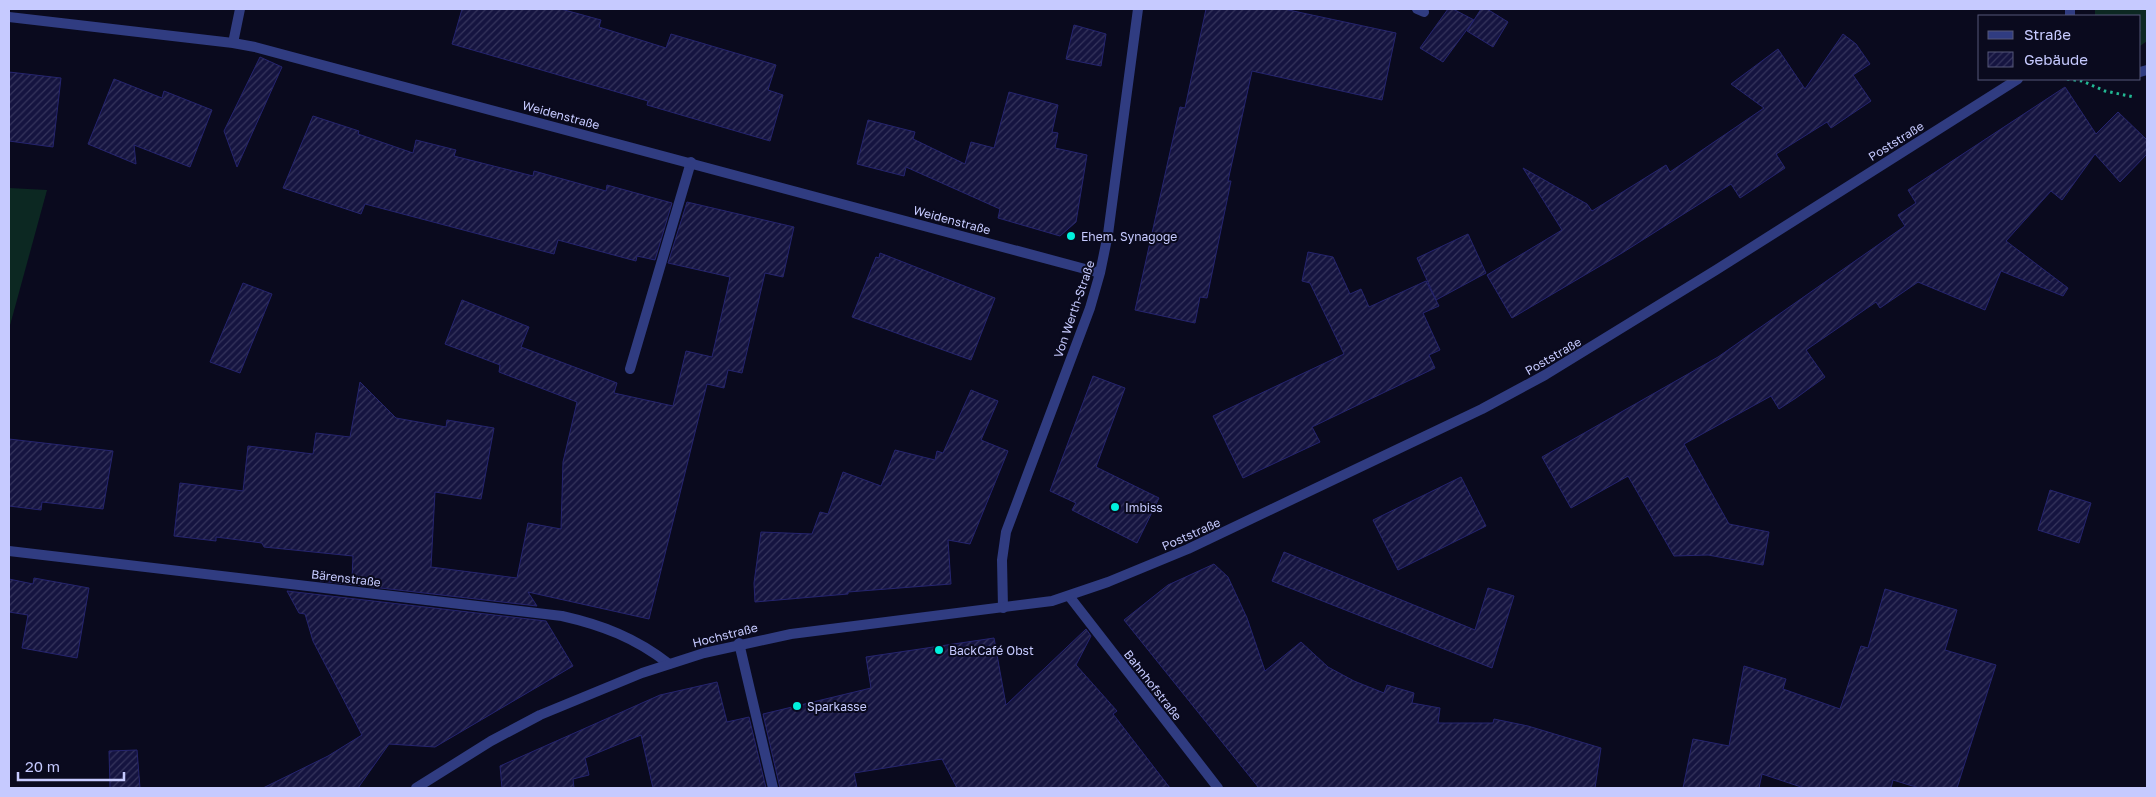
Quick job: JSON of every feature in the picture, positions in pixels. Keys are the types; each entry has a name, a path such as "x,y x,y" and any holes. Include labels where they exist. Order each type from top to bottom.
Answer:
{"street":[{"path":"233,43 240,9"},
{"name":"Von Werth-Straße","path":"1003,608 1002,560 1006,532 1090,308 1100,273 1108,234 1138,9"},
{"name":"Weidenstraße","path":"9,17 233,43 690,162 1100,273"},
{"name":"Poststraße","path":"1069,596 1188,549 1500,400 1651,311 2016,80"},
{"path":"630,369 690,162"},
{"name":"Bärenstraße","path":"9,551 562,616 611,629 635,640 669,664"},
{"name":"Hochstraße","path":"416,788 491,741 540,715 669,664 739,643 791,634 1003,608 1052,601 1069,596"},
{"name":"Bahnhofstraße","path":"1069,596 1218,788"},
{"path":"739,643 773,788"}],"path":[{"path":"2071,80 2105,91 2137,97"}],"green space":[{"path":"2095,9 2147,9 2147,41 2141,45 2141,15 2095,15"},
{"path":"9,188 47,190 9,329"}],"building":[{"path":"462,9 561,9 601,20 599,27 666,48 671,34 776,65 768,90 783,95 770,141 647,105 648,101 452,44"},
{"path":"1206,9 1284,9 1396,33 1382,100 1252,71 1228,181 1231,181 1207,298 1200,297 1195,323 1135,310 1180,107 1185,108"},
{"path":"1448,9 1453,9 1474,20 1443,62 1420,48"},
{"path":"1481,9 1487,9 1508,22 1493,47 1467,31"},
{"path":"1074,25 1106,34 1101,66 1066,59"},
{"path":"1843,34 1856,44 1870,64 1853,75 1871,101 1831,128 1827,122 1776,154 1785,168 1740,198 1731,184 1622,253 1512,318 1487,275 1562,230 1523,168 1587,204 1592,211 1666,165 1670,172 1764,108 1731,84 1778,49 1805,89"},
{"path":"260,57 282,67 237,167 224,131"},
{"path":"9,72 61,78 53,147 9,141"},
{"path":"114,79 162,98 164,91 212,110 190,167 134,145 136,164 88,144"},
{"path":"2065,87 2096,134 2118,112 2147,140 2147,154 2120,182 2095,154 2062,200 2051,191 2006,241 2068,288 2063,296 2001,271 1985,310 1918,282 1880,308 1876,302 1806,350 1825,377 1796,398 1779,409 1771,396 1684,444 1729,524 1769,532 1763,565 1708,555 1674,556 1628,476 1571,508 1542,457 1718,357 1905,226 1898,215 1916,203 1908,190"},
{"path":"1009,92 1058,105 1052,132 1058,133 1055,148 1087,155 1076,222 1060,236 998,218 1000,209 906,167 904,176 857,164 868,120 915,132 913,139 965,164 971,142 994,148"},
{"path":"313,116 359,131 358,134 413,153 416,140 456,150 454,156 533,176 534,171 606,191 607,185 672,203 655,260 637,256 636,261 558,240 554,254 365,204 361,214 283,188"},
{"path":"687,202 794,227 783,277 765,273 742,373 728,370 724,388 707,384 649,619 528,592 537,606 320,581 352,579 353,556 264,547 262,543 216,537 216,541 174,536 180,483 243,491 248,446 313,454 316,433 350,437 360,382 396,418 446,427 447,420 494,428 481,499 435,492 431,567 517,578 528,523 561,529 563,462 577,402 499,372 500,365 445,344 462,300 529,327 521,347 617,383 614,393 673,406 686,351 712,357 730,277 668,263"},
{"path":"1468,234 1486,273 1436,300 1417,258"},
{"path":"1308,252 1333,257 1350,294 1361,289 1369,307 1426,281 1439,306 1423,313 1440,350 1429,355 1435,368 1312,427 1320,442 1243,478 1213,416 1344,354 1310,283 1302,281"},
{"path":"880,253 995,298 971,360 852,317 876,257 879,258"},
{"path":"243,283 272,294 240,373 210,362"},
{"path":"1093,376 1125,388 1096,467 1159,498 1137,543 1072,510 1076,503 1050,491"},
{"path":"971,390 998,401 981,440 1008,451 970,544 948,540 951,584 755,602 754,583 761,532 812,534 820,512 828,514 843,472 881,486 895,450 935,460 937,451 943,453"},
{"path":"9,439 113,451 103,509 42,502 41,510 9,506"},
{"path":"1461,477 1486,526 1398,570 1373,520"},
{"path":"2050,490 2091,503 2079,543 2038,530"},
{"path":"1284,552 1475,630 1488,588 1514,596 1492,668 1272,581"},
{"path":"1214,564 1228,577 1247,618 1265,671 1301,642 1328,667 1354,681 1384,693 1387,685 1414,693 1412,703 1440,708 1438,723 1493,723 1494,719 1528,726 1601,748 1595,788 1259,788 1124,620 1168,585"},
{"path":"34,578 89,588 77,658 22,648 28,615 9,612 9,579 33,584"},
{"path":"1885,589 1957,610 1945,650 1996,665 1957,788 1919,788 1893,780 1891,788 1804,788 1762,774 1759,788 1683,788 1693,739 1729,746 1744,666 1786,679 1783,689 1840,709 1861,646 1868,648"},
{"path":"287,591 546,621 573,666 435,747 389,744 358,788 263,788 328,756 362,735 313,641 305,614 299,613"},
{"path":"1086,629 1091,636 1076,665 1117,711 1113,714 1170,788 957,788 942,759 854,773 857,788 780,788 763,714 871,688 866,657 994,638 1006,705"},
{"path":"717,682 727,722 749,717 766,788 653,788 641,735 585,758 589,775 573,779 574,788 502,788 500,766 660,695"},
{"path":"137,750 140,788 110,788 109,751"}],"place":[{"name":"Ehem. Synagoge","path":"1071,236"},
{"name":"Imbiss","path":"1115,507"},
{"name":"BackCafé Obst","path":"939,650"},
{"name":"Sparkasse","path":"797,706"}]}
